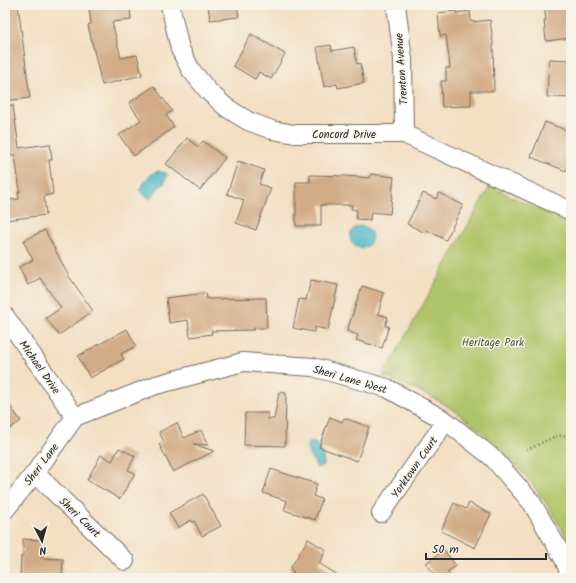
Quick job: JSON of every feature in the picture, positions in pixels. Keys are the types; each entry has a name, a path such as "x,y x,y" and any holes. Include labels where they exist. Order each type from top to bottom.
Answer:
{"street":[{"name":"Concord Drive","path":"170,5 180,49 191,70 209,92 227,108 248,122 272,130 295,134 404,134 571,211"},
{"name":"Trenton Avenue","path":"396,5 403,60 404,134"},
{"name":"Michael Drive","path":"5,316 75,417"},
{"name":"Sheri Lane West","path":"75,417 156,385 243,362 313,367 387,388 446,421 493,458 532,503 564,559 571,578"},
{"name":"Sheri Lane","path":"5,510 75,417"},
{"name":"Yorktown Court","path":"381,513 446,421"},
{"name":"Sheri Court","path":"34,473 125,560"}],"path":[{"path":"527,450 556,436 571,434"}],"green space":[{"name":"Heritage Park","path":"490,186 533,207 571,223 571,547 548,506 533,485 517,466 481,431 442,403 428,395 383,376"}],"water":[{"path":"159,171 163,173 165,172 168,175 164,184 160,186 150,199 139,190 153,173"},
{"path":"361,226 365,227 371,233 371,241 365,247 361,248 357,247 351,241 350,237 351,233 357,227"},
{"path":"309,442 314,442 319,447 323,456 324,465 317,468 307,449"}],"building":[{"path":"5,5 18,5 30,98 5,101"},
{"path":"89,5 130,5 131,20 112,22 121,58 137,55 142,75 102,85 88,25 91,24"},
{"path":"208,5 237,5 239,17 210,20"},
{"path":"544,5 569,5 571,13 571,38 546,41"},
{"path":"456,11 456,13 470,11 471,22 490,20 493,43 494,91 471,91 471,106 442,107 441,81 446,81 446,68 450,68 446,35 440,36 438,13"},
{"path":"251,34 285,54 271,79 259,72 255,79 233,66"},
{"path":"331,45 332,51 354,47 357,64 360,63 364,83 338,88 337,84 324,87 317,47"},
{"path":"549,59 571,60 571,98 547,97"},
{"path":"154,86 172,111 166,115 174,127 134,156 119,135 141,120 129,103"},
{"path":"13,105 19,148 50,144 52,160 49,160 53,194 44,196 46,215 5,220 5,200 19,199 18,192 20,192 15,155 5,156 5,106"},
{"path":"545,122 571,132 571,158 566,171 531,157"},
{"path":"187,138 198,147 203,141 225,158 200,190 166,164"},
{"path":"238,161 264,170 259,184 271,188 256,230 236,223 244,200 227,194"},
{"path":"371,174 394,177 390,214 371,212 370,220 356,219 357,210 351,209 352,205 321,205 321,226 296,226 296,182 310,182 310,175 370,178"},
{"path":"423,193 436,199 439,193 463,205 446,240 427,230 425,233 407,224"},
{"path":"45,230 68,275 93,311 59,335 46,318 61,308 40,278 28,285 19,267 33,260 23,241"},
{"path":"311,280 338,285 328,330 315,327 314,332 293,328 299,299 306,300"},
{"path":"362,286 384,293 378,314 388,317 385,326 389,326 382,348 356,340 358,335 347,331"},
{"path":"206,293 207,299 266,298 267,328 254,328 254,330 211,331 212,334 190,337 188,320 169,323 166,298"},
{"path":"127,329 136,346 121,354 124,359 90,378 78,356"},
{"path":"279,392 286,393 285,446 244,445 245,413 268,413 268,419 274,419"},
{"path":"5,399 21,421 5,432"},
{"path":"330,417 342,422 344,418 369,427 357,461 319,447"},
{"path":"177,423 184,438 201,430 208,445 193,444 214,451 173,472 159,444 164,441 159,432"},
{"path":"119,448 135,456 128,470 135,473 120,499 87,480 101,455 112,461"},
{"path":"271,469 317,484 313,496 322,499 315,520 284,510 287,501 263,493"},
{"path":"203,494 221,526 202,536 194,521 192,522 191,520 178,528 169,513"},
{"path":"454,503 466,509 469,503 491,514 475,548 441,531"},
{"path":"23,539 42,540 42,558 63,559 62,578 20,578 21,556 23,556"},
{"path":"308,539 326,550 319,563 342,578 289,578 294,572 290,569"},
{"path":"444,550 456,566 447,572 452,578 437,578 426,563"}]}
